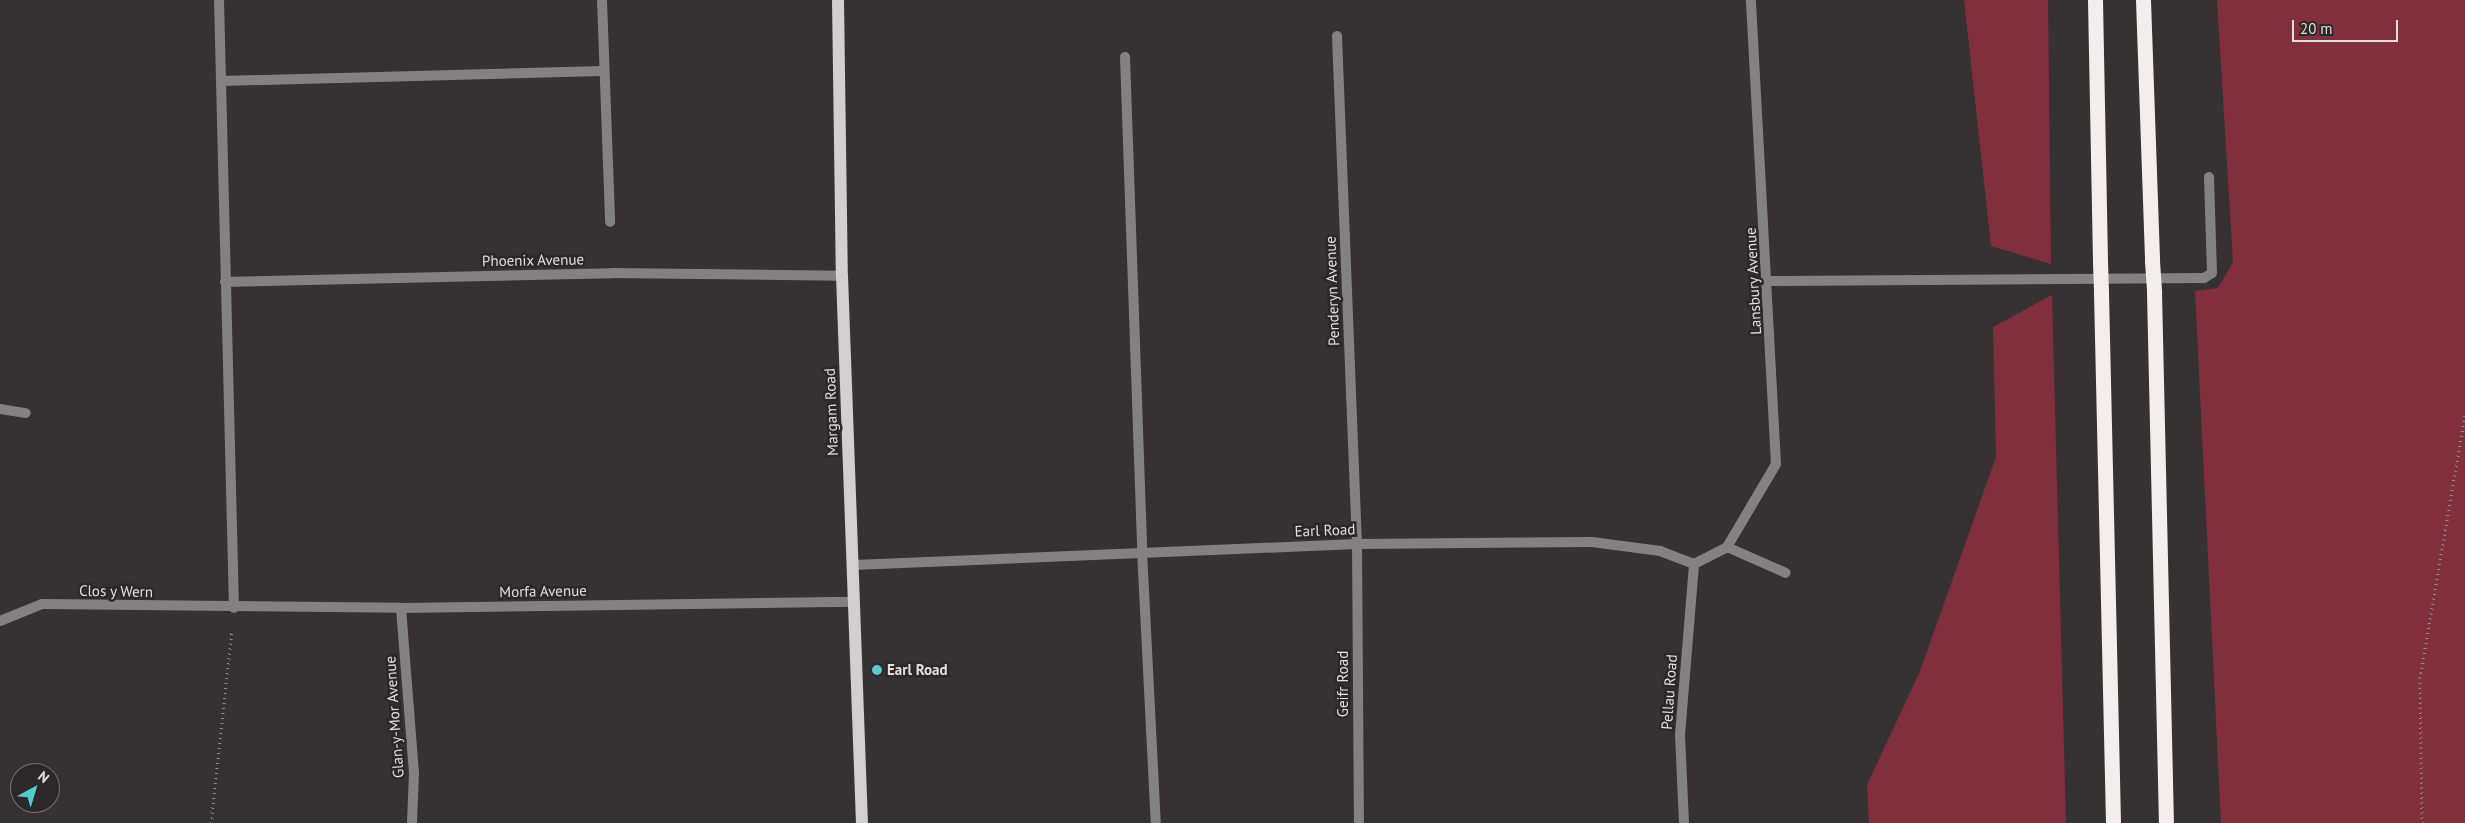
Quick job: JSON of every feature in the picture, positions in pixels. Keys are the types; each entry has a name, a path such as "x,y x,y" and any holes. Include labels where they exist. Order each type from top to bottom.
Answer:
{"highway":[{"path":"2095,0 2113,823"},
{"path":"2143,0 2154,292 2166,823"}],"main road":[{"name":"Margam Road","path":"838,0 842,276 862,823"}],"street":[{"path":"219,0 234,608"},
{"path":"602,0 602,71 610,222"},
{"name":"Lansbury Avenue","path":"1727,548 1776,464 1769,281 1751,0"},
{"name":"Penderyn Avenue","path":"1337,36 1357,544"},
{"path":"1125,56 1142,551 1156,823"},
{"path":"221,81 602,71"},
{"path":"1769,281 2204,278 2212,273 2209,177"},
{"name":"Phoenix Avenue","path":"225,282 612,273 842,276"},
{"path":"0,409 26,413"},
{"name":"Earl Road","path":"854,565 1142,551 1357,544 1592,542 1660,551 1694,564"},
{"name":"Geifr Road","path":"1357,544 1359,823"},
{"path":"1694,564 1727,548 1786,573"},
{"name":"Pellau Road","path":"1684,823 1680,735 1694,564"},
{"name":"Morfa Avenue","path":"234,608 401,608 853,602"},
{"name":"Clos y Wern","path":"0,621 42,604 234,608"},
{"name":"Glan-y-Mor Avenue","path":"401,608 414,773 412,823"}],"path":[{"path":"2422,823 2420,678 2465,416"},
{"path":"211,823 234,608"}],"shaded area":[{"path":"1964,0 2048,0 2051,264 1991,246"},
{"path":"2217,0 2465,0 2465,823 2221,823 2195,291 2218,288 2233,262"},
{"path":"2052,295 2066,823 1869,823 1867,785 1920,671 1996,457 1993,327"}],"place":[{"name":"Earl Road","path":"877,670"}]}
